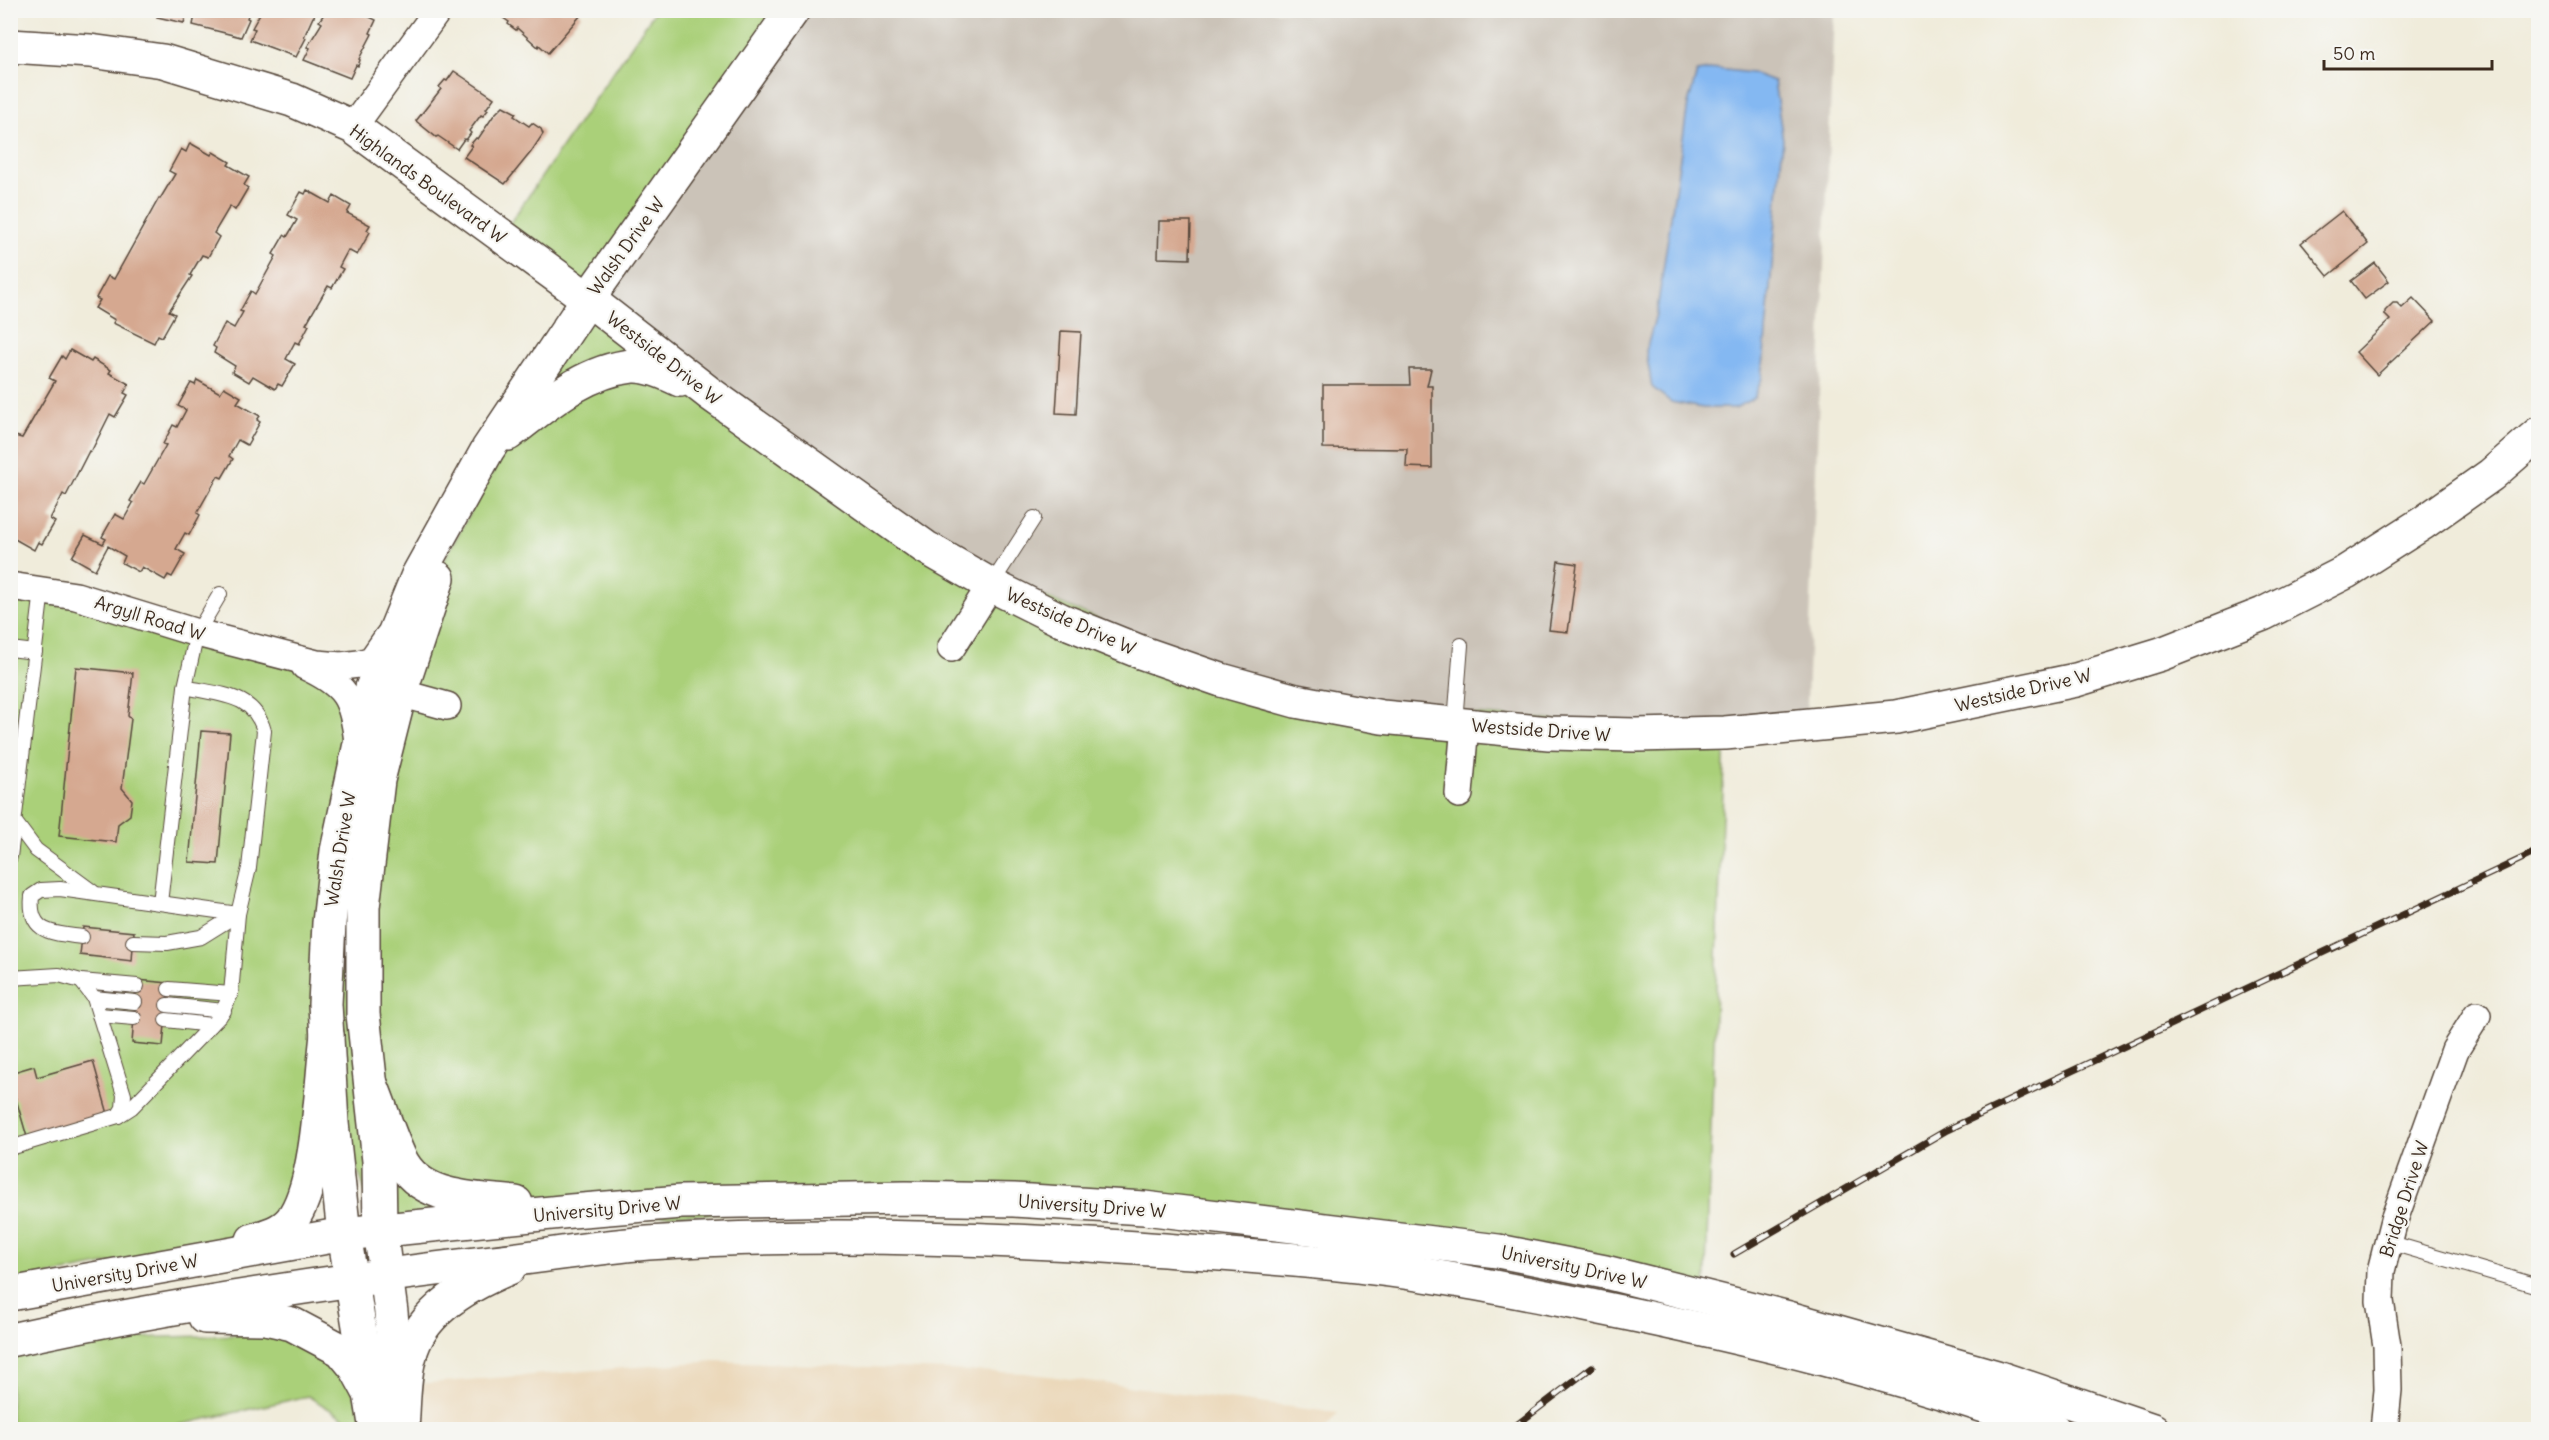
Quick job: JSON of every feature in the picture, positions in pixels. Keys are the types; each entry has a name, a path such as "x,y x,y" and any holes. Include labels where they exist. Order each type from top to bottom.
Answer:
{"main road":[{"name":"Walsh Drive W","path":"368,1276 344,1234 332,1123 325,1004 329,923 336,861 372,688 418,575 488,449 588,299 793,10"},
{"name":"Highlands Boulevard W","path":"10,46 90,51 163,61 292,100 353,127 588,299"},
{"name":"Westside Drive W","path":"588,299 709,393 886,521 925,547 991,585 1061,620 1143,653 1221,680 1296,701 1382,717 1549,734 1725,733 1896,717 2076,680 2161,654 2263,614 2346,572 2423,524 2491,475 2538,434"},
{"path":"488,449 564,392 598,374 633,366 664,372 709,393"},
{"name":"Walsh Drive W","path":"368,1276 380,1229 379,1161 363,1014 363,907 378,780 400,693 466,488"},
{"path":"196,1260 281,1231 295,1217 312,1164 327,1035"},
{"path":"371,1084 400,1160 414,1177 428,1188 449,1194 571,1211"},
{"name":"University Drive W","path":"10,1294 380,1229 681,1202 906,1198 1014,1200 1144,1208 1498,1251 1605,1272 1778,1315 1997,1377 2153,1430"},
{"name":"University Drive W","path":"10,1340 119,1317 368,1276 646,1244 798,1238 914,1238 1070,1244 1369,1267 1512,1291 1674,1323 1847,1366 1986,1405 2054,1430"},
{"path":"400,1430 410,1354 428,1323 440,1308 484,1278 535,1257"},
{"path":"368,1276 368,1390 376,1430"},
{"path":"368,1276 400,1430"},
{"path":"10,1282 85,1280"},
{"path":"119,1317 265,1318 292,1324 341,1350 356,1368 368,1390"}],"street":[{"path":"353,127 438,10"},
{"path":"951,648 991,585"},
{"name":"Argyll Road W","path":"10,586 76,596 197,633 288,657"},
{"path":"288,657 341,666 372,660 399,618"},
{"path":"288,657 324,675 337,684 346,695 353,709 359,751"},
{"path":"400,693 447,706"},
{"path":"1459,794 1460,724"},
{"name":"Bridge Drive W","path":"2384,1430 2388,1390 2387,1346 2380,1301 2380,1281 2388,1242 2455,1050 2476,1015"}],"lane":[{"path":"991,585 1034,518"},
{"path":"10,857 42,590"},
{"path":"160,903 185,687 197,633 220,594"},
{"path":"1460,724 1461,645"},
{"path":"10,649 35,652"},
{"path":"10,1148 118,1116 132,1107 224,1011 231,994 238,914 249,868 264,732 260,717 252,707 236,699 185,687"},
{"path":"15,822 36,850 96,894"},
{"path":"82,937 47,932 36,923 30,909 32,896 41,890 60,890 238,914"},
{"path":"133,942 167,943 201,937 238,914"},
{"path":"10,978 59,975 81,981 137,986"},
{"path":"81,981 94,998 124,1095 123,1108 118,1116"},
{"path":"169,989 231,994"},
{"path":"94,998 135,1002"},
{"path":"167,1005 224,1011"},
{"path":"99,1014 134,1018"},
{"path":"166,1020 211,1025"},
{"path":"2388,1242 2538,1286"}],"shaded area":[{"path":"793,11 1834,11 1806,727 1382,717 1061,620 588,299"},
{"path":"715,1361 1024,1373 1338,1413 1324,1430 383,1430 378,1387"}],"green space":[{"path":"655,11 793,11 588,299 925,547 1296,701 1725,733 1705,1296 1014,1200 380,1229 345,1138 281,1231 11,1282 10,586 197,633 385,688 400,640 588,300 501,236"},
{"path":"284,1335 309,1344 347,1377 363,1418 352,1423 308,1396 161,1429 11,1429 10,1341"}],"water":[{"path":"1717,69 1752,73 1774,81 1783,140 1762,378 1754,398 1735,408 1703,408 1671,402 1652,387 1646,351 1657,310 1688,104 1697,72"}],"building":[{"path":"159,10 187,10 184,23 157,17"},
{"path":"196,10 250,10 247,18 249,19 241,37 193,25"},
{"path":"262,10 315,10 304,37 306,38 296,57 250,40 255,29 252,28"},
{"path":"327,10 355,10 376,20 358,66 356,65 350,78 304,60 310,48 307,47 322,23 319,21"},
{"path":"502,10 575,10 581,15 548,53 517,28 516,30 508,24 509,22 499,15"},
{"path":"454,71 494,98 486,109 488,110 483,116 481,115 469,131 471,133 457,149 438,136 436,137 416,121 441,89 439,87"},
{"path":"503,106 516,113 514,116 529,126 532,123 541,129 543,134 505,184 464,157 472,146 470,145 476,138 478,139"},
{"path":"190,143 211,155 213,152 230,162 228,165 249,177 244,185 248,188 235,210 230,206 214,233 219,237 208,257 202,255 190,275 192,276 169,311 175,314 162,337 158,335 154,343 113,323 115,320 95,308 100,300 96,298 108,276 114,279 175,174 169,171 181,149 186,152"},
{"path":"307,190 330,203 334,196 351,206 347,213 370,225 367,230 370,232 357,255 348,250 339,267 343,269 332,288 328,286 306,324 309,325 299,344 295,342 286,359 295,364 282,386 278,384 275,389 253,376 249,382 232,372 235,366 214,353 216,348 213,346 225,323 234,328 251,291 255,294 276,256 273,254 284,235 287,237 297,220 288,215 301,192 305,194"},
{"path":"2342,211 2368,244 2328,276 2301,243"},
{"path":"1159,221 1191,221 1190,259 1158,258"},
{"path":"2375,263 2389,281 2365,299 2351,281"},
{"path":"2413,298 2435,321 2377,375 2356,352 2390,320 2385,315 2385,311 2393,303 2397,303 2402,308"},
{"path":"1061,331 1081,332 1076,414 1056,413"},
{"path":"70,350 91,362 93,359 111,370 109,373 129,384 124,393 128,395 115,417 110,414 66,496 63,494 50,519 55,522 42,544 38,542 34,550 13,538 10,542 10,444 15,436 22,438 55,381 49,378 62,356 65,359"},
{"path":"1409,369 1431,369 1427,386 1432,386 1432,468 1406,467 1407,449 1323,448 1323,385 1410,385"},
{"path":"197,380 220,393 224,387 241,397 237,403 260,416 257,420 260,422 247,445 238,440 229,456 233,459 222,478 218,476 197,513 200,515 189,535 185,533 176,549 185,554 172,577 168,575 165,580 142,567 139,572 122,563 125,556 108,546 95,570 72,557 85,535 103,544 106,539 102,537 115,514 124,519 133,503 130,501 141,482 144,484 166,445 163,444 173,425 177,427 186,410 178,406 191,383 195,385"},
{"path":"1558,561 1577,564 1568,632 1549,630"},
{"path":"76,667 133,673 128,716 131,719 122,788 132,800 130,815 118,824 116,842 59,836"},
{"path":"201,731 230,733 218,864 189,862"},
{"path":"83,927 134,932 132,961 80,955"},
{"path":"137,980 169,983 163,1046 132,1043"},
{"path":"93,1061 108,1114 27,1137 16,1099 10,1099 10,1073 34,1066 37,1077"}],"railway":[{"path":"1734,1254 1947,1130 2538,851"},
{"path":"1510,1430 1592,1367"}]}
